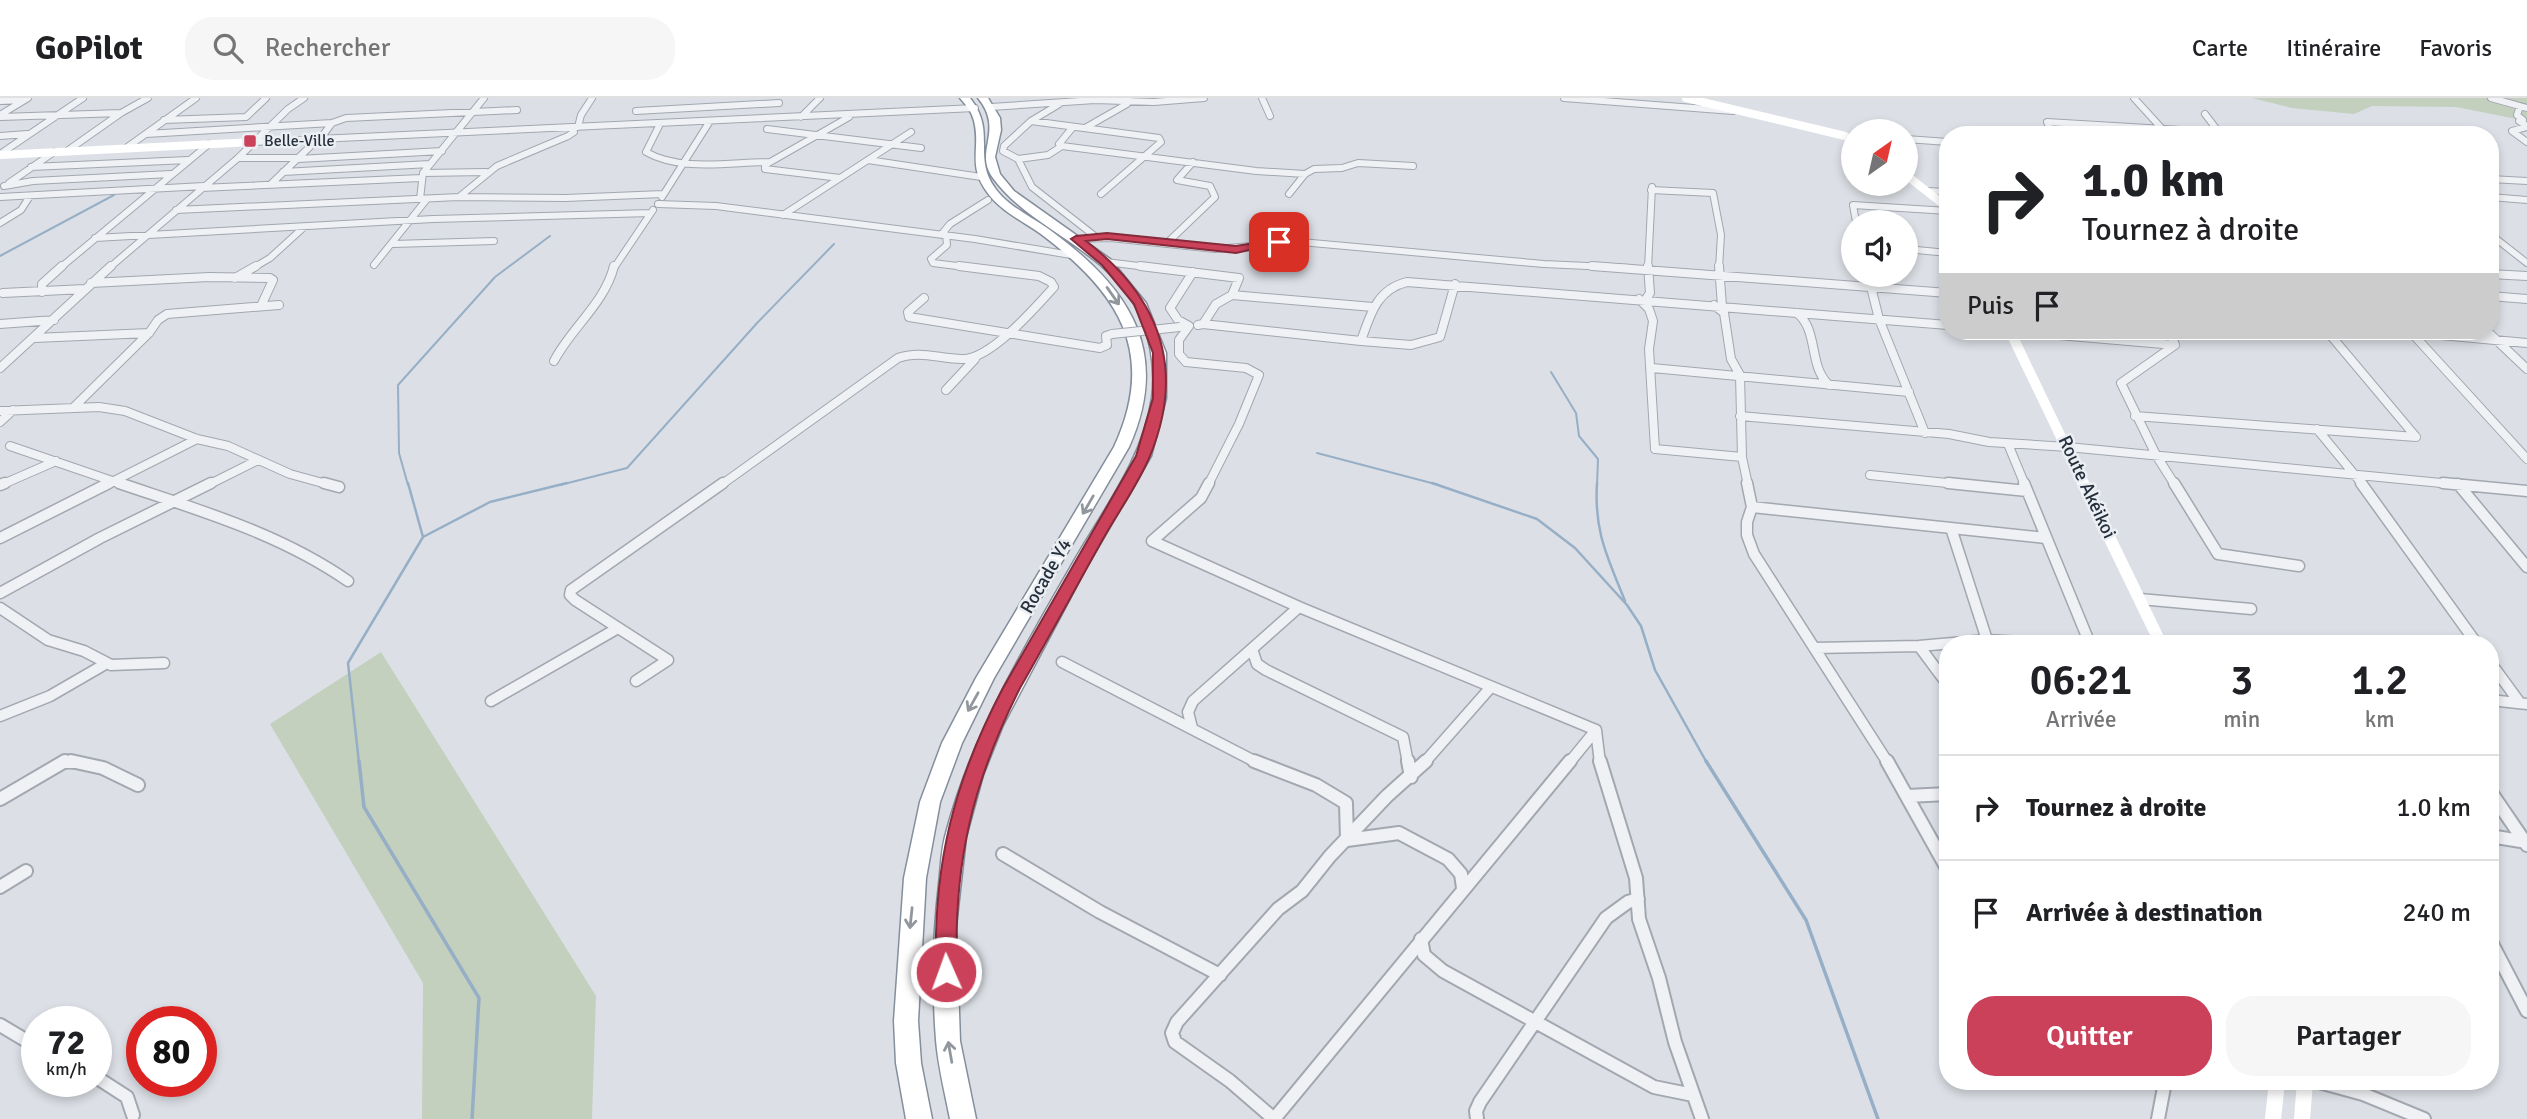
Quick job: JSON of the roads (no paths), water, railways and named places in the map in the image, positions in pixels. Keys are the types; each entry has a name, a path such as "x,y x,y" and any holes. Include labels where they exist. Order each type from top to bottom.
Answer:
{"highway":[{"path":"978,103 981,134 977,155 981,177"},
{"name":"Rocade Y4","path":"919,1119 907,1045 909,925 920,844 937,779 979,691 1119,452 1139,399 1139,356 1131,329 1105,284 1077,248 1010,193 995,174 990,157 996,130 978,103"},
{"name":"Rocade Y4","path":"963,1119 948,1041 946,977 945,926 955,837 973,775 993,725 1078,568 1143,456 1159,398 1159,353 1140,303 1106,262 1077,248 995,195 981,177"}],"street":[{"path":"0,155 83,98"},
{"path":"68,151 121,113 148,98"},
{"path":"126,148 196,98"},
{"path":"164,120 246,117 266,98"},
{"path":"0,368 88,286 238,158 288,109 304,98"},
{"path":"374,265 393,244 423,199 422,175 484,98"},
{"path":"459,197 486,172 574,132 592,98"},
{"path":"801,117 820,98"},
{"path":"0,155 801,117 978,103 1127,98 1154,102 1204,98"},
{"path":"1085,128 1126,104 1127,98"},
{"path":"1262,98 1270,116"},
{"path":"1564,98 1758,113"},
{"path":"1686,98 1841,134"},
{"path":"2134,98 2159,126"},
{"path":"2491,98 2527,108"},
{"path":"0,116 26,99"},
{"path":"0,101 26,99"},
{"path":"636,111 780,100 763,137"},
{"path":"1062,102 1031,121 1004,145 1003,151 1018,159 1032,187 1096,237"},
{"path":"2519,106 2517,115 2523,120 2519,121 2527,127"},
{"path":"146,134 332,123 353,118 517,110"},
{"path":"0,116 121,113"},
{"path":"840,178 765,169 770,162 852,114"},
{"path":"2205,114 2214,126"},
{"path":"554,361 564,342 577,330 611,279 615,264 658,204 673,175 685,162 710,121"},
{"path":"1031,121 1145,138 1158,136 1161,142 1101,194"},
{"path":"2049,126 2047,122 2113,126"},
{"path":"271,184 319,139 332,123"},
{"path":"660,124 647,147 648,155 685,162 770,162"},
{"path":"1062,146 1059,144 1073,127"},
{"path":"2527,127 2512,131 2527,142"},
{"path":"767,129 921,148"},
{"path":"783,215 911,132"},
{"path":"0,136 29,134"},
{"path":"1918,140 1939,141"},
{"path":"42,292 42,284 95,237 209,144"},
{"path":"1018,159 1048,155 1062,146 1256,172 1305,174"},
{"path":"238,158 299,159 442,151"},
{"path":"2,187 54,152"},
{"path":"31,167 190,160"},
{"path":"868,160 981,177"},
{"path":"1167,243 1214,197 1210,186 1177,180 1193,162"},
{"path":"1289,194 1305,174 1314,169 1342,168 1358,163 1413,166"},
{"path":"283,172 430,164"},
{"path":"0,197 486,172"},
{"path":"2,187 53,179 171,174"},
{"path":"2499,179 2527,181"},
{"path":"1918,184 1939,202"},
{"path":"1642,299 1650,293 1647,251 1653,222 1651,189 1713,193 1721,235 1718,305 1724,313 1731,359 1740,376 1742,457 1752,507 1747,522 1747,535 1754,554 1884,755 1939,854"},
{"path":"1927,191 1939,192"},
{"path":"176,210 459,197 565,198 663,194"},
{"path":"0,223 21,211 30,196"},
{"path":"2499,198 2527,200"},
{"path":"943,235 950,224 988,200"},
{"path":"658,204 700,204 943,235 1077,248 1096,237 1107,236 1236,250 1295,242 1544,264 1649,269 1939,293"},
{"path":"1854,210 1853,205 1939,210"},
{"path":"95,237 303,228 408,220 650,213"},
{"path":"234,279 270,258 303,228"},
{"path":"943,235 947,245 931,259 933,262 1039,276 1054,284 1038,305 975,359 946,390"},
{"path":"393,244 494,241"},
{"path":"2499,241 2527,263"},
{"path":"1918,250 1939,252"},
{"path":"1106,262 1239,278 1232,295"},
{"path":"1185,326 1170,308 1193,272"},
{"path":"2499,274 2527,276"},
{"path":"3,293 209,277 273,280 264,292 261,306"},
{"path":"1361,341 1373,307 1383,292 1400,283 1455,284 1939,324"},
{"path":"924,298 908,312 909,317 1100,348 1107,345 1106,335 1203,324 1402,346 1427,343 1440,337 1455,284"},
{"path":"1872,289 1879,319 1925,433"},
{"path":"1203,324 1216,304 1232,295 1373,307"},
{"path":"2499,297 2527,299"},
{"path":"1642,299 1653,321 1649,349 1655,449 1742,457"},
{"path":"74,407 149,333 158,320 171,312 279,305"},
{"path":"1795,312 1806,320 1819,376 1830,385"},
{"path":"0,324 54,320"},
{"path":"1185,326 1179,340 1179,354 1186,362 1246,368 1259,375 1239,424 1201,498 1152,541 1299,607 1596,730"},
{"path":"35,338 149,333"},
{"name":"Route Akéikoi","path":"2015,340 2157,635"},
{"path":"2116,340 2175,345"},
{"path":"2173,340 2175,345"},
{"path":"2135,416 2416,437 2335,340"},
{"path":"2418,340 2527,459"},
{"path":"2496,340 2527,342"},
{"path":"2496,340 2527,369"},
{"path":"2175,345 2121,383 2156,455 2218,554 2300,566"},
{"path":"636,681 668,660 575,600 570,594 571,590 678,517 730,475 898,358 920,354 975,359"},
{"path":"1652,368 1909,392"},
{"path":"0,411 74,407 125,411 197,439 228,446 310,481 339,487"},
{"path":"0,422 14,410"},
{"path":"1740,416 1948,434 2008,444 2068,447 2527,491"},
{"path":"2316,429 2354,474 2470,635"},
{"path":"0,538 197,439"},
{"path":"2008,444 2086,635"},
{"path":"10,446 245,526 315,558 348,581"},
{"path":"0,593 100,538 258,460"},
{"path":"0,485 56,461"},
{"path":"1871,475 2027,491"},
{"path":"2458,484 2527,567"},
{"path":"1752,507 2046,538"},
{"path":"1951,528 1985,635"},
{"path":"2140,599 2251,609"},
{"path":"1192,728 1188,712 1193,701 1299,607"},
{"path":"0,608 48,640 84,651 107,663 163,663"},
{"path":"491,701 618,628"},
{"path":"1814,648 1939,644"},
{"path":"1919,646 1939,673"},
{"path":"1252,649 1257,664 1266,670 1403,737 1411,777"},
{"path":"1062,662 1192,728 1219,745 1282,774 1316,785 1346,803 1347,840"},
{"path":"0,716 50,696 107,663"},
{"path":"2499,673 2523,704"},
{"path":"1491,687 1467,718 1411,777 1387,796 1330,856 1302,891 1278,909 1177,1022 1172,1033 1175,1042 1230,1081 1274,1119 1596,730"},
{"path":"2499,701 2523,704"},
{"path":"1596,730 1599,759 1636,878 1639,919 1702,1119"},
{"path":"0,799 65,761 75,761 116,774 138,785"},
{"path":"1907,796 1939,794"},
{"path":"2499,804 2526,843"},
{"path":"1347,840 1399,832 1448,859 1461,874 1463,888"},
{"path":"2499,838 2526,843"},
{"path":"1003,853 1100,912 1220,975"},
{"path":"0,887 26,871"},
{"path":"1477,1119 1476,1111 1480,1102 1536,1024 1606,918 1628,902 1638,899"},
{"path":"1421,939 1424,955 1432,964 1536,1024 1654,1087 1693,1095"},
{"path":"2499,957 2527,1010"},
{"path":"0,1025 21,1037"},
{"path":"112,1087 127,1097 135,1118"},
{"path":"2158,1119 2163,1090"},
{"path":"2273,1119 2276,1090"},
{"path":"2302,1119 2304,1090"},
{"path":"2348,1090 2424,1119"}],"waterway":[{"path":"0,256 114,195"},
{"path":"408,485 399,453 398,385 495,277 550,236"},
{"path":"560,485 627,468 758,322 834,244"},
{"path":"1551,372 1576,413 1579,436 1598,459 1597,485"},
{"path":"1317,453 1434,484"},
{"path":"408,483 423,537"},
{"path":"423,537 490,502 567,483"},
{"path":"1434,484 1439,485"},
{"path":"1434,484 1537,519 1575,548 1627,605 1641,626 1655,670 1707,763"},
{"path":"1597,485 1600,530 1607,557 1625,601"},
{"path":"359,763 348,663 423,537"},
{"path":"359,761 364,807 479,998 472,1119"},
{"path":"1706,761 1806,920 1878,1119"}],"place":[{"name":"Belle-Ville","path":"250,141"}]}
